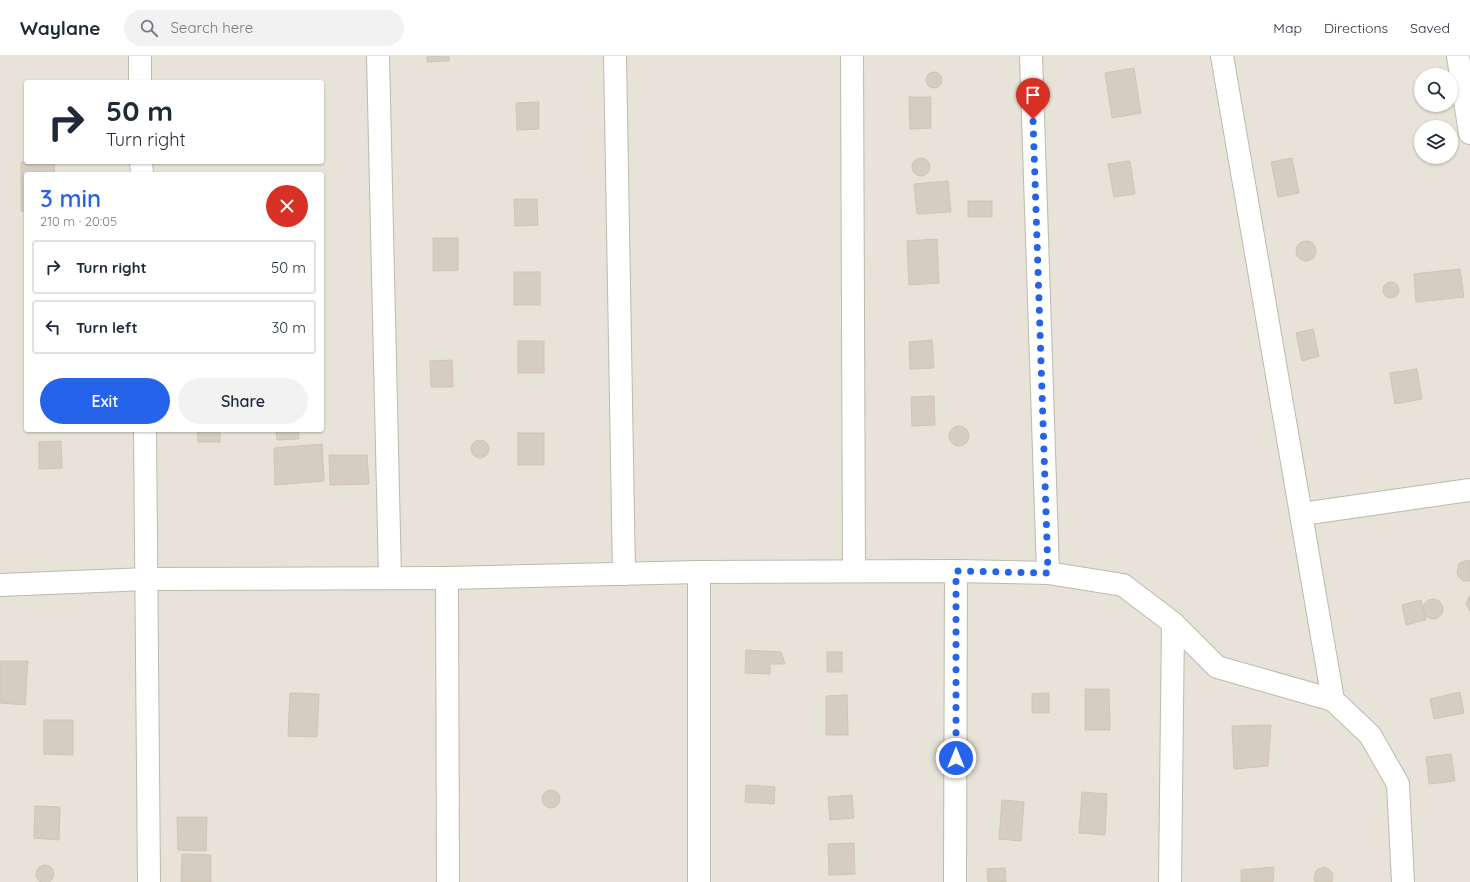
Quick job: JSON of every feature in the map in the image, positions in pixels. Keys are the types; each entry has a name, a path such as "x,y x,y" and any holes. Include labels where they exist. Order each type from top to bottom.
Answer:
{"street":[{"path":"140,56 140,80"},
{"path":"378,56 390,578"},
{"path":"614,56 624,574"},
{"path":"852,56 854,571"},
{"path":"1031,56 1048,573"},
{"path":"1222,56 1333,700"},
{"path":"1458,56 1470,132"},
{"path":"145,432 149,882"},
{"path":"1302,514 1470,490"},
{"path":"0,585 147,579 447,578 699,572 854,571 1048,573 1123,585 1173,623 1217,667 1333,700 1370,735 1398,784 1403,882"},
{"path":"955,882 956,571"},
{"path":"699,572 699,882"},
{"path":"447,578 448,882"},
{"path":"1170,882 1173,623"}],"shaded area":[{"path":"0,56 1470,56 1470,882 0,882"}],"building":[{"path":"427,56 449,56 449,61 427,62"},
{"path":"1134,68 1141,113 1112,118 1105,73"},
{"path":"934,72 940,74 942,80 940,86 934,88 928,86 926,80 928,74"},
{"path":"909,97 931,97 931,128 910,129"},
{"path":"539,102 539,129 517,130 516,103"},
{"path":"921,158 927,161 930,167 927,173 921,176 915,173 912,167 915,161"},
{"path":"1292,158 1299,193 1278,197 1271,162"},
{"path":"1130,161 1135,194 1114,197 1108,164"},
{"path":"21,162 24,162 24,164 55,164 54,172 24,172 24,211 21,211"},
{"path":"948,181 951,212 917,214 914,184"},
{"path":"514,199 537,199 538,225 515,226"},
{"path":"968,201 992,201 992,217 968,217"},
{"path":"433,238 458,238 458,270 433,271"},
{"path":"937,239 939,283 909,285 907,241"},
{"path":"1306,241 1313,244 1316,251 1313,258 1306,261 1299,258 1296,251 1299,244"},
{"path":"1460,269 1464,297 1416,302 1414,274"},
{"path":"514,272 540,272 540,305 514,305"},
{"path":"1388,282 1394,282 1399,287 1397,296 1394,298 1388,298 1383,293 1383,287"},
{"path":"1313,329 1319,356 1302,361 1296,333"},
{"path":"932,340 934,368 910,369 909,342"},
{"path":"518,341 544,341 544,373 518,373"},
{"path":"452,360 453,387 431,387 430,361"},
{"path":"1417,369 1422,399 1395,404 1390,373"},
{"path":"934,396 935,425 912,426 911,397"},
{"path":"959,426 966,429 969,436 966,443 959,446 952,443 949,436 952,429"},
{"path":"197,432 220,432 220,442 198,442"},
{"path":"276,432 299,432 299,439 277,440"},
{"path":"518,433 544,433 544,465 518,465"},
{"path":"480,440 486,443 489,449 486,455 480,458 474,455 471,449 474,443"},
{"path":"61,441 62,468 39,469 39,442"},
{"path":"322,444 324,481 275,485 274,448"},
{"path":"329,455 367,455 369,484 330,485"},
{"path":"1466,560 1470,561 1470,581 1463,581 1457,573 1459,564"},
{"path":"1470,596 1470,611 1466,604"},
{"path":"1433,599 1440,602 1443,609 1440,616 1433,619 1426,616 1423,609 1426,602"},
{"path":"1421,600 1426,620 1406,625 1402,605"},
{"path":"746,650 781,652 785,664 770,664 770,674 745,673"},
{"path":"827,652 842,652 842,672 827,672"},
{"path":"0,661 28,661 25,705 0,703"},
{"path":"1085,689 1109,689 1110,730 1085,730"},
{"path":"1460,692 1464,713 1434,719 1430,699"},
{"path":"290,693 319,694 317,737 288,736"},
{"path":"1049,693 1049,713 1032,713 1032,694"},
{"path":"847,695 848,735 826,735 826,696"},
{"path":"44,720 73,720 73,755 44,754"},
{"path":"1271,725 1268,766 1234,769 1232,726"},
{"path":"1451,754 1455,781 1429,784 1426,757"},
{"path":"746,785 775,787 774,804 745,802"},
{"path":"551,790 557,793 560,799 557,805 551,808 545,805 542,799 545,793"},
{"path":"1082,792 1107,794 1105,835 1079,833"},
{"path":"852,795 854,818 830,820 828,797"},
{"path":"1002,800 1024,802 1021,841 999,839"},
{"path":"35,806 60,807 59,840 34,838"},
{"path":"177,817 207,817 206,851 178,850"},
{"path":"854,843 855,874 829,875 828,844"},
{"path":"182,854 211,855 211,882 181,882"},
{"path":"45,865 51,868 54,874 51,880 45,883 39,880 36,874 39,868"},
{"path":"1274,867 1273,882 1241,882 1241,870"},
{"path":"1323,867 1329,869 1333,874 1332,882 1315,882 1315,873"},
{"path":"1005,868 1006,882 988,882 987,869"}],"route":[{"path":"956,758 956,571 1048,573 1033,119"}]}
